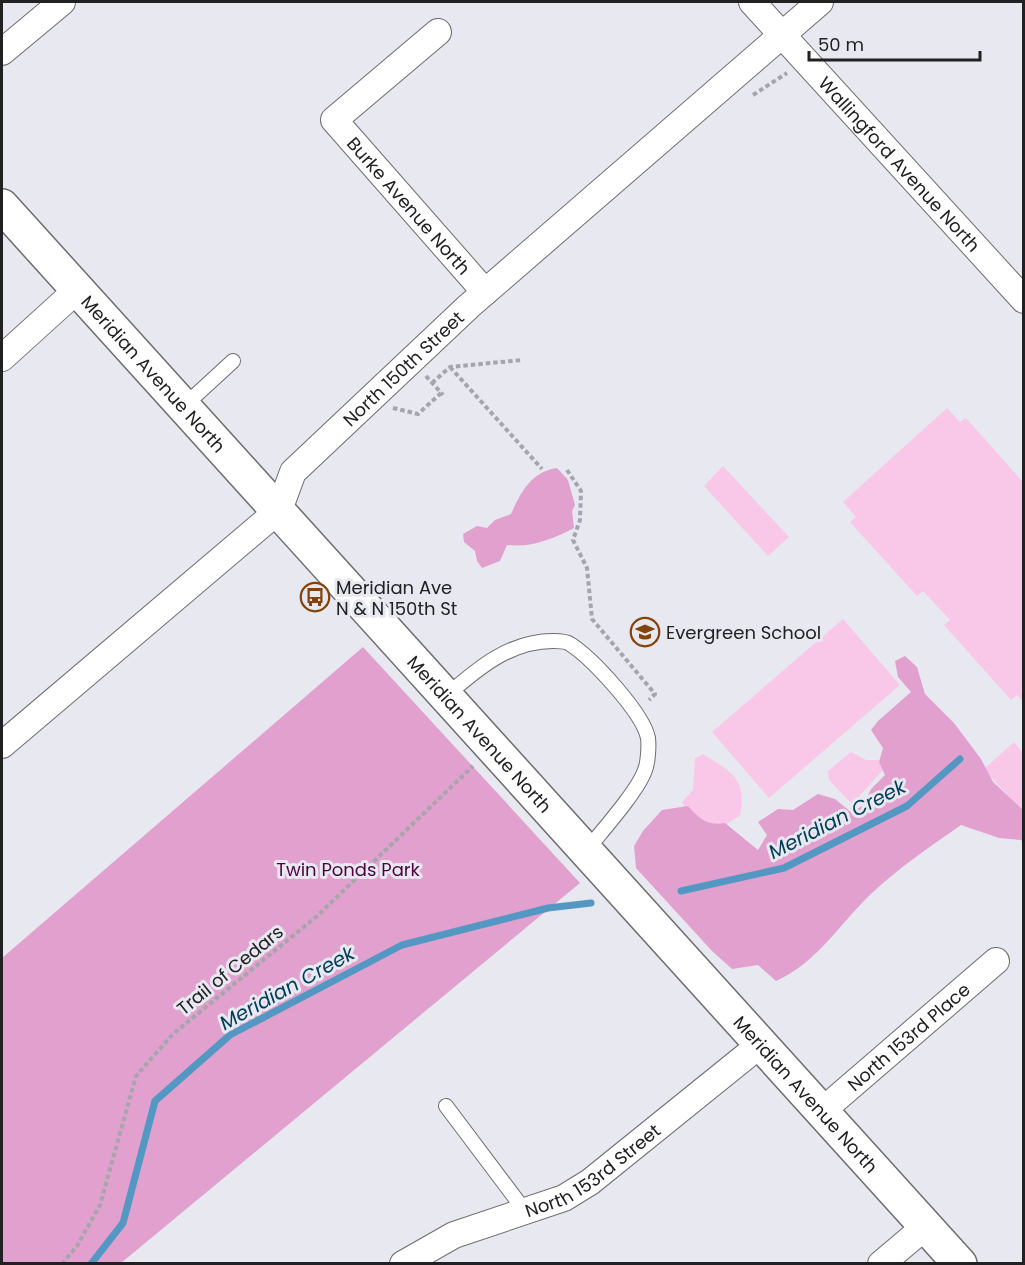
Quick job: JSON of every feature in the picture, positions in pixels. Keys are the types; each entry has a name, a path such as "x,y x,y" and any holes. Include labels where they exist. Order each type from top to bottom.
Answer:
{"street":[{"path":"2,52 62,2"},
{"name":"Wallingford Avenue North","path":"752,2 1023,300"},
{"name":"North 150th Street","path":"2,746 279,510 293,472 485,292 820,2"},
{"name":"Burke Avenue North","path":"438,32 334,120 485,292"},
{"name":"Meridian Avenue North","path":"2,206 960,1263"},
{"path":"2,358 77,290"},
{"name":"North 153rd Place","path":"822,1111 996,961"},
{"name":"North 153rd Street","path":"403,1263 454,1235 564,1198 590,1182 761,1044"},
{"path":"881,1263 926,1226"}],"lane":[{"path":"184,406 233,361"},
{"path":"446,696 485,662 511,649 551,641 568,642 584,655 637,714 648,739 645,770 617,813 586,851"},
{"path":"446,1106 525,1211"}],"path":[{"path":"432,383 450,367 522,360"},
{"path":"450,367 542,469"},
{"path":"389,408 418,414 442,394 426,376"},
{"path":"567,470 581,491 580,520 573,540 587,568 592,619 655,694 649,700"},
{"name":"Trail of Cedars","path":"62,1263 77,1246 100,1205 136,1076 173,1034 316,917 493,748"}],"shaded area":[{"path":"947,408 960,422 966,418 1023,482 1023,702 1017,695 1011,700 944,625 950,620 923,591 917,596 850,522 856,517 843,502"},
{"path":"723,466 789,537 768,556 704,486"},
{"path":"843,619 900,685 769,798 712,732"},
{"path":"1014,742 1023,753 1023,813 984,769"},
{"path":"851,752 866,760 880,760 884,769 852,804 829,780 828,771"},
{"path":"703,754 735,778 739,785 742,803 740,816 723,826 706,829 692,820 682,802 693,790 695,758"}],"green space":[{"path":"557,468 568,480 575,505 572,511 574,528 542,542 507,545 500,561 482,568 477,561 475,551 464,542 463,534 477,526 487,528 495,520 511,514 528,484 540,474"},
{"name":"Twin Ponds Park","path":"363,647 580,883 121,1263 2,1263 2,958"},
{"path":"905,656 917,667 925,694 954,723 981,759 993,782 1023,810 1023,842 999,838 961,825 883,883 816,953 791,973 776,981 758,965 732,969 712,951 636,868 634,846 643,831 662,810 688,806 704,820 725,823 758,850 767,835 758,822 778,809 793,810 818,794 835,799 851,812 864,805 871,789 885,775 879,762 883,748 871,730 911,692 898,677 895,661"}],"waterway":[{"name":"Meridian Creek","path":"681,891 784,868 907,806 960,759"},
{"name":"Meridian Creek","path":"91,1264 123,1223 155,1101 230,1035 402,945 548,908 591,903"}],"place":[{"name":"Meridian Ave N & N 150th St","path":"315,597"},
{"name":"Evergreen School","path":"645,632"}]}
